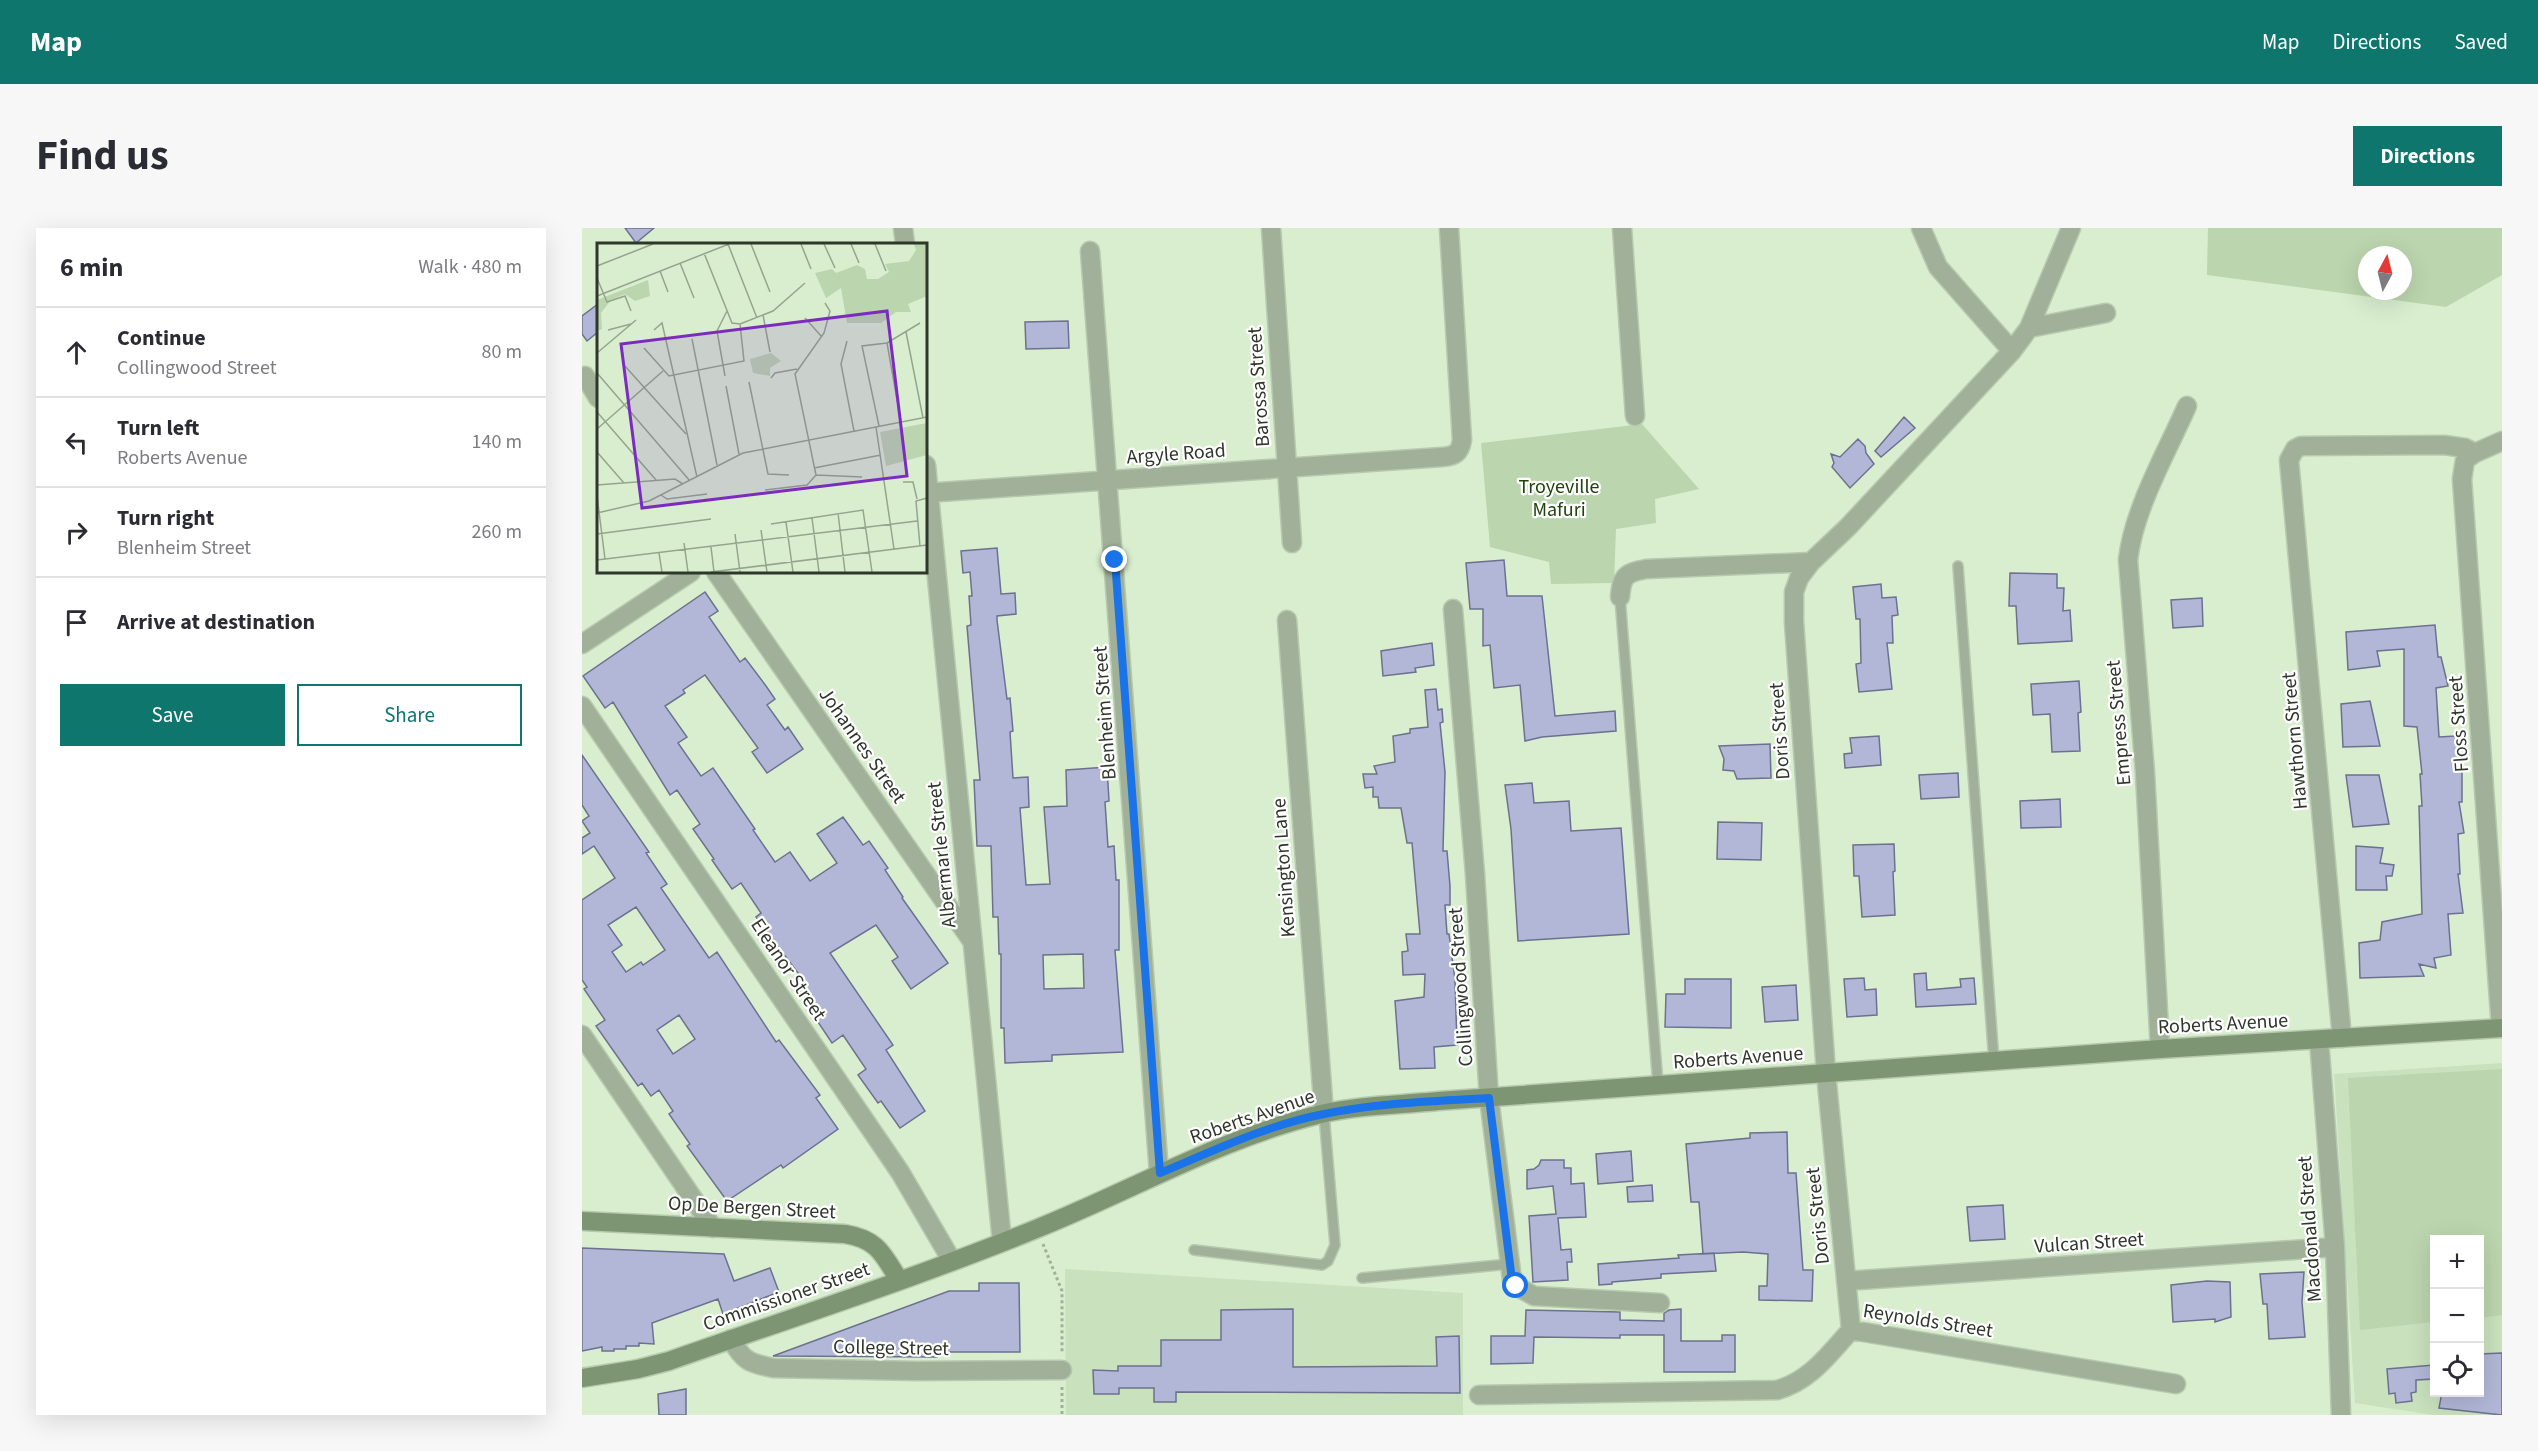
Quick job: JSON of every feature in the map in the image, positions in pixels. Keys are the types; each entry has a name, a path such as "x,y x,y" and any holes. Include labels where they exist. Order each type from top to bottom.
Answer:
{"main road":[{"name":"Roberts Avenue","path":"1002,1242 1037,1229 1160,1173 1269,1130 1350,1109 2160,1049 2502,1028"},
{"name":"Op De Bergen Street","path":"582,1221 861,1236 875,1245 882,1253 899,1280"},
{"name":"Commissioner Street","path":"582,1378 638,1369 731,1339 1002,1242"}],"street":[{"path":"903,228 905,243"},
{"name":"Barossa Street","path":"1271,228 1292,543"},
{"name":"Argyle Road","path":"927,493 1427,458 1456,454 1459,452 1462,440 1449,228"},
{"path":"1622,228 1635,416"},
{"path":"1921,228 1938,267 2012,351"},
{"name":"Doris Street","path":"1851,1330 1826,1074 1794,622 1794,592 1798,578 1811,562 1848,526 2012,351 2029,328 2071,228"},
{"name":"Blenheim Street","path":"1090,251 1160,1173"},
{"path":"2029,328 2106,313"},
{"path":"585,376 597,396"},
{"name":"Empress Street","path":"2160,1049 2145,773 2128,587 2128,560 2130,542 2140,513 2187,406"},
{"path":"2475,453 2502,441"},
{"name":"Hawthorn Street","path":"2342,1038 2304,614 2289,476 2291,454 2301,446 2444,445 2464,448 2475,453"},
{"name":"Floss Street","path":"2475,453 2465,460 2462,479 2502,1028"},
{"name":"Albermarle Street","path":"927,493 1002,1242"},
{"path":"1620,597 1622,581 1629,573 1646,569 1811,562"},
{"path":"582,644 689,573"},
{"name":"Johannes Street","path":"717,573 973,943"},
{"name":"Collingwood Street","path":"1453,609 1475,874 1489,1098 1512,1280 1516,1286 1534,1296 1659,1303"},
{"name":"Kensington Lane","path":"1287,620 1324,1114"},
{"name":"Eleanor Street","path":"582,706 900,1172 952,1261"},
{"path":"582,1035 713,1228"},
{"name":"Macdonald Street","path":"2319,1040 2335,1247 2341,1415"},
{"name":"Vulcan Street","path":"1846,1281 2335,1247"},
{"name":"Reynolds Street","path":"1479,1395 1777,1390 1791,1386 1812,1373 1851,1330 2176,1384"},
{"name":"College Street","path":"731,1339 740,1354 752,1364 773,1368 917,1371 1062,1370"}],"lane":[{"path":"1958,566 1994,1062"},
{"path":"1620,597 1658,1085"},
{"path":"1194,1250 1322,1265 1328,1262 1335,1245 1324,1114"},
{"path":"1362,1278 1510,1264"}],"path":[{"path":"1037,1229 1062,1291 1062,1415"}],"shaded area":[{"path":"2502,1063 2502,1415 2433,1415 2355,1403 2334,1074"},
{"path":"1065,1269 1463,1293 1463,1415 1066,1415"}],"green space":[{"path":"2208,228 2502,228 2502,275 2446,307 2394,300 2412,300 2412,246 2358,246 2358,295 2207,275"},
{"name":"Troyeville Mafuri","path":"1642,424 1699,489 1655,499 1656,523 1616,529 1614,583 1551,584 1549,562 1490,547 1481,443"},
{"path":"2502,1069 2502,1315 2484,1317 2484,1235 2430,1235 2430,1322 2360,1330 2348,1078"}],"building":[{"path":"625,228 654,228 636,243"},
{"path":"597,305 597,333 587,341 582,334 582,316"},
{"path":"1068,321 1069,348 1026,349 1025,322"},
{"path":"1904,417 1915,428 1881,457 1875,451"},
{"path":"1858,439 1865,446 1866,453 1874,464 1850,488 1832,467 1834,463 1831,454 1840,457"},
{"path":"997,548 1001,594 1015,593 1016,614 997,616 997,620 1007,699 1010,698 1013,778 1028,777 1029,807 1020,808 1026,885 1050,884 1044,807 1067,806 1066,770 1107,767 1109,801 1105,802 1108,847 1114,846 1116,880 1119,880 1119,950 1115,950 1123,1052 1052,1055 1052,1061 1005,1063 1004,1028 1001,1028 1001,954 999,954 998,917 993,917 991,846 977,846 974,780 980,780 967,626 971,625 969,596 972,596 970,572 963,573 961,551","holes":["1083,954 1084,988 1044,989 1043,955"]},
{"path":"1504,560 1507,596 1542,596 1555,716 1615,711 1616,731 1542,737 1525,741 1520,685 1494,688 1490,645 1483,646 1483,609 1470,609 1466,563"},
{"path":"2010,573 2057,574 2057,588 2064,588 2063,611 2070,610 2072,641 2018,644 2016,606 2009,606"},
{"path":"1881,584 1882,598 1896,597 1898,615 1892,616 1893,643 1887,643 1892,689 1859,692 1856,664 1861,663 1860,619 1856,619 1853,587"},
{"path":"705,592 718,611 709,617 740,662 745,658 766,686 775,699 767,705 785,730 788,727 803,749 767,773 752,752 758,748 705,675 683,690 685,693 665,706 687,737 678,743 701,776 713,768 775,862 790,852 810,881 837,863 817,834 843,817 863,845 869,841 888,868 885,870 902,898 948,963 911,989 892,961 898,957 876,925 830,953 893,1045 886,1050 925,1111 900,1128 881,1101 878,1103 858,1075 866,1069 843,1035 832,1043 808,1007 810,1006 794,982 801,977 756,917 761,913 741,883 732,889 712,860 714,859 693,829 700,824 677,790 670,795 613,702 605,708 583,676"},
{"path":"2202,598 2203,626 2173,628 2171,600"},
{"path":"2435,625 2438,657 2441,657 2448,686 2436,688 2439,737 2455,736 2462,764 2462,802 2459,802 2464,833 2458,834 2460,874 2458,874 2463,913 2448,914 2451,955 2434,958 2436,968 2419,964 2424,976 2360,978 2359,943 2380,940 2382,922 2422,914 2419,806 2422,806 2420,774 2422,774 2417,727 2404,726 2404,649 2377,651 2380,666 2348,670 2346,632"},
{"path":"1432,643 1434,665 1415,668 1416,672 1383,676 1381,651"},
{"path":"2079,681 2080,751 2052,752 2050,714 2033,715 2031,684"},
{"path":"1436,689 1438,710 1442,709 1443,722 1440,723 1445,772 1443,851 1447,851 1450,886 1450,905 1445,905 1447,934 1449,934 1455,980 1457,1045 1434,1047 1435,1068 1400,1069 1395,1001 1424,997 1425,974 1403,975 1402,952 1408,951 1406,934 1420,934 1412,843 1407,843 1401,808 1379,808 1378,797 1373,797 1373,787 1365,788 1363,774 1377,774 1374,766 1395,762 1393,736 1410,733 1410,729 1428,727 1425,690"},
{"path":"2370,701 2380,746 2343,747 2341,704"},
{"path":"1879,736 1881,765 1845,768 1844,754 1852,753 1850,738"},
{"path":"1770,744 1771,778 1737,779 1734,771 1723,770 1724,759 1719,746"},
{"path":"582,755 649,852 646,853 667,884 661,888 709,958 717,952 776,1042 779,1040 820,1095 816,1098 838,1129 783,1168 781,1165 727,1201 687,1146 690,1144 669,1114 673,1111 659,1090 651,1096 642,1083 638,1086 596,1026 605,1020 584,989 587,987 582,980 582,900 615,878 594,846 582,854 582,838 590,833 582,821 589,816 582,805","holes":["636,907 665,950 643,965 641,962 626,972 612,952 622,945 608,925","679,1015 695,1039 673,1054 657,1030"]},
{"path":"1958,773 1959,797 1921,799 1919,775"},
{"path":"2346,775 2379,775 2389,824 2353,827"},
{"path":"1532,783 1534,803 1569,801 1571,831 1621,828 1629,934 1518,941 1511,829 1505,785"},
{"path":"2060,799 2061,827 2021,828 2020,801"},
{"path":"1718,822 1762,823 1761,860 1717,859"},
{"path":"1894,844 1895,915 1862,917 1859,876 1854,876 1853,845"},
{"path":"2356,846 2383,848 2380,863 2394,865 2392,876 2386,876 2387,890 2356,890"},
{"path":"1926,973 1927,990 1961,987 1960,979 1974,978 1976,1004 1916,1007 1914,974"},
{"path":"1864,978 1865,990 1876,989 1877,1015 1847,1017 1844,979"},
{"path":"1685,979 1731,979 1731,1028 1665,1027 1666,994 1685,994"},
{"path":"1796,985 1798,1020 1765,1022 1762,987"},
{"path":"1787,1132 1788,1173 1796,1173 1803,1270 1813,1270 1812,1301 1759,1300 1759,1286 1767,1286 1768,1254 1743,1252 1703,1254 1699,1202 1691,1202 1686,1144 1750,1138 1750,1133"},
{"path":"1631,1151 1633,1181 1598,1184 1596,1154"},
{"path":"1541,1160 1564,1160 1564,1168 1571,1168 1571,1184 1584,1183 1586,1217 1558,1218 1561,1250 1571,1249 1572,1262 1567,1262 1568,1280 1533,1282 1529,1216 1556,1214 1553,1186 1527,1189 1527,1170 1534,1169"},
{"path":"1652,1185 1653,1201 1628,1202 1627,1187"},
{"path":"2003,1205 2005,1239 1970,1241 1967,1207"},
{"path":"582,1248 724,1254 734,1281 770,1268 779,1292 723,1314 718,1299 652,1323 654,1344 639,1343 639,1346 626,1346 626,1349 614,1349 614,1351 602,1351 602,1347 582,1351"},
{"path":"1714,1253 1716,1271 1661,1274 1661,1278 1599,1285 1598,1264"},
{"path":"2304,1272 2302,1302 2305,1337 2269,1339 2267,1304 2263,1304 2260,1274"},
{"path":"2207,1281 2230,1282 2231,1317 2215,1322 2215,1319 2173,1322 2171,1285"},
{"path":"979,1283 1019,1283 1020,1352 937,1352 937,1357 773,1356 949,1291 979,1291"},
{"path":"1293,1309 1293,1367 1437,1366 1436,1337 1459,1336 1460,1393 1176,1392 1176,1402 1154,1402 1154,1388 1119,1388 1119,1394 1094,1394 1093,1370 1118,1371 1118,1366 1161,1366 1161,1340 1221,1340 1221,1310"},
{"path":"1681,1309 1681,1341 1722,1341 1722,1335 1735,1335 1735,1372 1664,1372 1664,1335 1620,1335 1620,1338 1534,1337 1533,1363 1491,1364 1491,1336 1525,1336 1526,1310 1620,1312 1620,1320 1664,1321 1664,1313"},
{"path":"2502,1353 2502,1415 2439,1408 2441,1397 2484,1397 2484,1354"},
{"path":"2430,1365 2430,1379 2416,1380 2416,1392 2411,1393 2412,1401 2396,1403 2395,1393 2389,1394 2387,1369"},
{"path":"686,1389 686,1415 659,1415 658,1394"}],"route":[{"path":"1115,560 1160,1173 1269,1130 1324,1114 1350,1109 1489,1098 1512,1280 1516,1286"}]}
